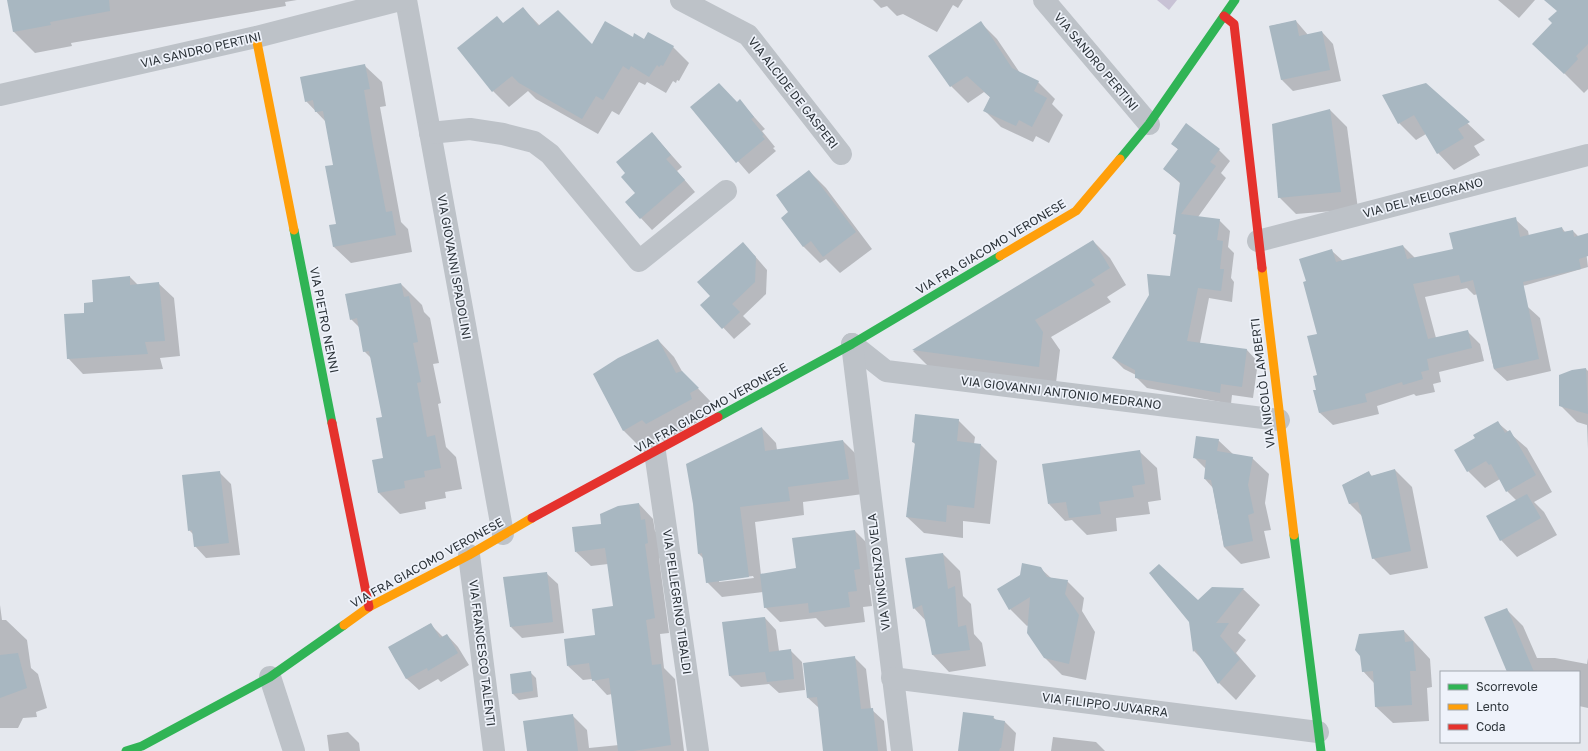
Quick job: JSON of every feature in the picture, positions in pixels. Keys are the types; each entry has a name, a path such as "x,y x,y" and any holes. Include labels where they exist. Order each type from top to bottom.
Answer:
{"street":[{"name":"VIA SANDRO PERTINI","path":"0,95 256,37 400,0"},
{"name":"VIA GIOVANNI SPADOLINI","path":"406,0 503,534"},
{"name":"VIA ALCIDE DE GASPERI","path":"681,0 748,35 841,154"},
{"name":"VIA SANDRO PERTINI","path":"1044,0 1149,124"},
{"name":"VIA FRA GIACOMO VERONESE","path":"126,751 142,746 270,678 369,607 469,555 503,534 852,344 1076,210 1149,124 1235,0"},
{"name":"VIA NICOLÒ LAMBERTI","path":"1224,16 1234,24 1279,420 1319,741"},
{"name":"VIA PIETRO NENNI","path":"256,37 369,607"},
{"path":"430,133 470,129 503,134 534,142 550,154 639,261 726,191"},
{"name":"VIA DEL MELOGRANO","path":"1258,240 1588,155"},
{"path":"852,344 886,371 858,393"},
{"name":"VIA VINCENZO VELA","path":"852,344 902,751"},
{"name":"VIA GIOVANNI ANTONIO MEDRANO","path":"886,371 1279,420"},
{"name":"VIA PELLEGRINO TIBALDI","path":"655,452 698,751"},
{"name":"VIA FRANCESCO TALENTI","path":"469,555 494,751"},
{"path":"270,678 294,751"},
{"name":"VIA FILIPPO JUVARRA","path":"892,678 1319,741"}],"shaded area":[{"path":"1157,0 1177,0 1169,10"}],"building":[{"path":"7,0 109,0 110,11 50,22 51,25 13,32"},
{"path":"1544,0 1588,0 1588,44 1576,56 1578,59 1564,74 1532,44 1552,23 1548,19 1557,11"},
{"path":"523,7 538,26 558,10 592,44 605,21 633,37 634,33 644,39 648,32 674,46 663,66 661,65 659,67 657,65 649,77 631,66 629,70 623,66 603,100 596,96 582,119 519,83 512,76 492,92 457,48 497,16 503,23"},
{"path":"1296,20 1299,36 1322,31 1330,70 1281,80 1269,26"},
{"path":"981,21 1012,68 1039,81 1034,91 1047,98 1032,127 1019,120 1016,126 983,111 990,97 967,76 950,87 928,56"},
{"path":"365,64 370,89 364,90 373,145 386,212 392,211 396,235 333,247 329,225 336,224 325,166 333,165 323,111 315,112 313,100 305,102 300,77"},
{"path":"719,83 737,102 740,99 754,117 751,119 764,135 762,136 765,139 736,163 690,107"},
{"path":"1426,83 1470,122 1458,129 1464,138 1437,154 1414,115 1398,124 1382,95"},
{"path":"1330,109 1341,192 1278,198 1272,124"},
{"path":"1186,123 1220,149 1210,162 1216,166 1181,214 1220,219 1217,240 1223,241 1220,269 1224,269 1221,291 1198,288 1187,341 1247,349 1242,387 1221,384 1220,393 1135,378 1135,370 1112,358 1149,295 1147,274 1170,276 1176,234 1173,234 1180,182 1163,169 1178,149 1171,144"},
{"path":"652,132 671,155 666,159 685,180 640,219 625,202 635,193 621,177 625,173 616,162"},
{"path":"809,170 856,232 823,257 811,241 803,247 781,218 788,212 776,195"},
{"path":"1516,217 1520,237 1562,227 1563,232 1573,230 1574,237 1588,233 1588,256 1579,259 1581,269 1523,282 1539,359 1494,369 1473,280 1461,283 1459,275 1413,284 1428,339 1468,330 1472,348 1427,359 1429,370 1421,372 1423,379 1403,385 1402,382 1365,394 1367,402 1319,413 1313,390 1316,390 1313,376 1317,375 1307,336 1317,334 1303,282 1306,281 1299,259 1332,249 1336,262 1403,245 1407,259 1453,249 1449,233"},
{"path":"1093,240 1110,268 1091,280 1095,285 1035,320 1043,332 1039,367 912,350"},
{"path":"743,242 756,257 755,282 732,304 740,312 722,329 700,305 710,296 697,282"},
{"path":"130,276 130,285 159,282 165,341 145,342 148,354 67,359 64,314 84,313 84,303 93,302 92,280"},
{"path":"401,283 404,297 409,296 418,342 413,343 421,382 417,383 427,437 435,435 441,468 424,471 425,477 404,481 405,488 378,493 372,460 383,458 376,418 382,417 369,351 363,352 357,318 350,320 345,294"},
{"path":"658,339 676,373 682,371 699,388 690,393 692,399 646,424 642,420 623,431 593,374 618,358"},
{"path":"1586,368 1588,414 1559,406 1559,375 1572,370"},
{"path":"915,414 959,419 957,441 981,444 974,508 947,505 946,522 906,517 915,443 912,442"},
{"path":"1498,421 1505,433 1510,430 1536,475 1506,492 1491,464 1489,465 1486,461 1467,472 1454,450 1475,438 1473,435"},
{"path":"762,427 765,451 843,440 849,479 788,487 790,501 740,507 749,577 706,583 702,553 698,554 693,504 686,464"},
{"path":"1196,436 1219,439 1217,451 1253,457 1248,485 1254,513 1248,515 1253,541 1224,547 1211,480 1204,479 1206,460 1193,458"},
{"path":"1140,450 1145,484 1132,486 1134,497 1099,502 1101,514 1069,518 1066,502 1048,504 1042,464"},
{"path":"1395,469 1411,551 1372,559 1358,502 1349,504 1342,485 1369,471 1371,476"},
{"path":"220,471 229,543 194,547 192,530 188,531 182,475"},
{"path":"1527,494 1541,518 1500,541 1486,516"},
{"path":"639,503 641,520 645,519 648,543 645,544 655,618 646,620 652,665 661,664 671,745 633,751 618,751 609,678 592,681 589,663 567,666 564,639 595,635 592,609 613,606 605,548 575,552 572,527 601,524 600,514 618,506"},
{"path":"855,530 860,569 854,570 857,591 848,592 850,607 809,613 808,603 764,608 760,574 796,568 792,538"},
{"path":"943,553 948,589 955,586 958,627 966,625 970,650 932,655 922,605 913,609 905,558"},
{"path":"1022,563 1041,567 1047,577 1068,580 1065,594 1079,615 1069,664 1044,658 1027,633 1030,597 1009,610 997,589 1020,575"},
{"path":"1159,564 1198,600 1212,587 1244,588 1216,623 1229,623 1220,636 1240,659 1218,684 1195,649 1193,652 1189,622 1149,573"},
{"path":"547,572 553,622 510,627 503,577"},
{"path":"1507,608 1534,671 1507,671 1484,617"},
{"path":"765,617 769,652 791,649 794,679 767,682 765,672 729,676 722,622"},
{"path":"431,623 440,638 447,634 458,653 428,671 427,668 406,679 388,647"},
{"path":"1404,630 1405,642 1413,641 1416,671 1410,671 1412,705 1375,707 1373,671 1362,672 1360,656 1355,650 1359,634"},
{"path":"18,653 27,688 0,698 0,655"},
{"path":"855,656 861,709 873,708 878,751 823,751 817,697 807,698 803,663"},
{"path":"531,671 533,691 512,694 510,674"},
{"path":"963,712 994,716 993,719 1005,721 1001,748 999,751 958,751"},
{"path":"573,714 578,751 527,751 523,721"}],"traffic: fast":[{"path":"1120,159 1149,124 1235,0"},
{"path":"294,230 332,423"},
{"path":"718,417 852,344 1000,256"},
{"path":"1294,535 1321,751"},
{"path":"126,751 142,746 270,677 344,625"}],"traffic: slow":[{"path":"256,37 294,230"},
{"path":"1000,256 1076,211 1120,159"},
{"path":"1262,268 1294,535"},
{"path":"344,625 369,607 469,555 532,518"}],"traffic: jam":[{"path":"1224,16 1234,24 1262,268"},
{"path":"532,518 718,417"},
{"path":"332,423 369,607"}]}
